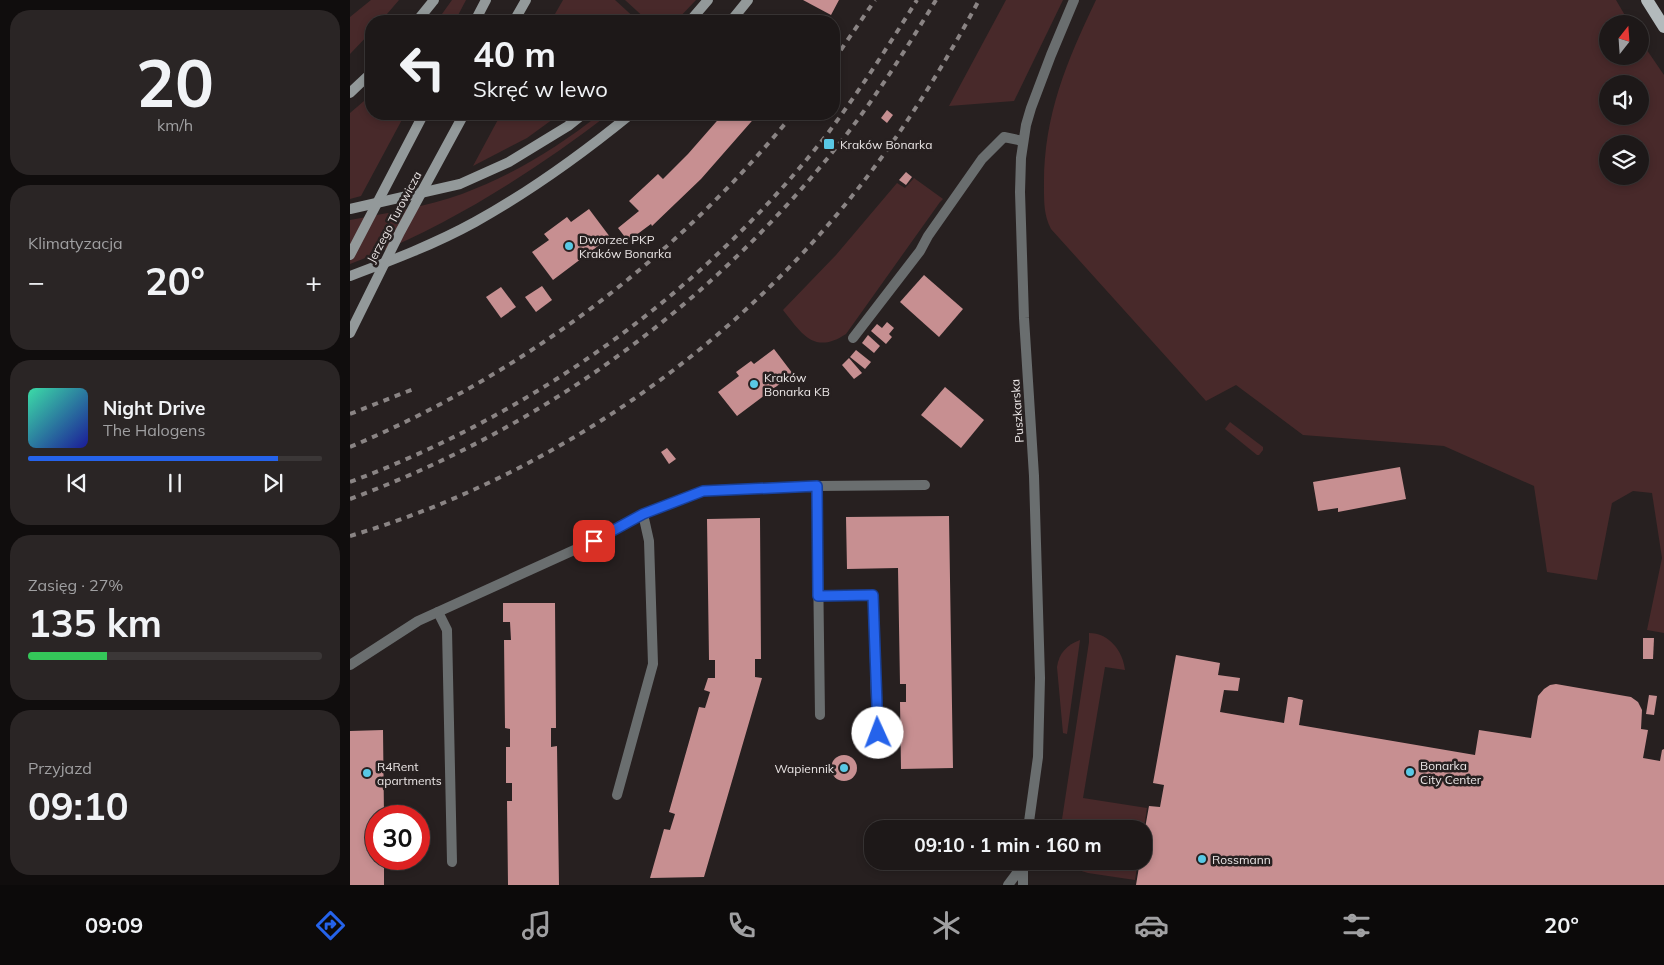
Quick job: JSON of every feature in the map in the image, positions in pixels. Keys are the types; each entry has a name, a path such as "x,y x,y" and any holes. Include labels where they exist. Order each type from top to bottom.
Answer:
{"main road":[{"path":"422,15 434,0"},
{"path":"478,15 486,0"},
{"path":"517,15 526,0"},
{"path":"695,15 708,0"},
{"path":"736,15 748,0"},
{"path":"1646,0 1664,26"},
{"path":"350,93 365,79"},
{"name":"Jerzego Turowicza","path":"350,255 420,120"},
{"name":"Jerzego Turowicza","path":"350,333 400,232 461,120"},
{"path":"350,209 460,184 509,162 576,120"},
{"path":"350,276 417,250 474,223 515,199 580,155 624,120"}],"street":[{"name":"Puszkarska","path":"1029,820 1038,757 1040,686 1034,476 1024,318 1020,173 1023,141 1031,108 1074,0"},
{"path":"853,338 920,252 928,236 982,159 1004,137 1023,141"},
{"path":"350,665 418,621 594,541 643,514 703,491 817,486 925,485"},
{"path":"817,486 820,715"},
{"path":"617,795 653,664 649,541 643,514"},
{"path":"818,596 873,595 878,733"},
{"path":"438,612 447,630 452,862"},
{"path":"1008,885 1018,870"},
{"path":"1023,870 1023,885"}],"shaded area":[{"path":"371,0 399,0 386,15 365,15 365,38 350,54 350,17"},
{"path":"452,0 466,0 458,15 441,15"},
{"path":"563,0 615,0 631,15 554,15"},
{"path":"625,0 696,0 682,15 641,15"},
{"path":"1006,0 1063,0 1014,101 949,106"},
{"path":"1096,0 1616,0 1625,15 1599,15 1599,65 1649,65 1649,53 1664,75 1664,633 1647,630 1662,558 1652,493 1633,491 1612,503 1597,580 1547,572 1534,486 1444,446 1303,435 1236,385 1206,401 1051,229 1047,219 1044,204 1044,188 1047,138 1058,91 1075,46"},
{"path":"365,100 365,120 402,120 361,196 350,199 350,113"},
{"path":"498,120 552,120 527,138 473,166"},
{"path":"592,120 601,120 579,137 485,199 419,234 350,264 350,220 435,203 481,187 534,160"},
{"path":"914,178 943,199 846,334 835,340 825,342 817,342 810,339 796,327 783,310 836,255 897,183 905,188"},
{"path":"1230,422 1263,447 1259,455 1225,429"},
{"path":"1089,633 1103,636 1109,640 1118,650 1125,670 1105,667 1083,798 1147,808 1145,820 1062,820"},
{"path":"1080,640 1067,734 1063,733 1057,667 1064,650"},
{"path":"1078,870 1137,870 1135,880"}],"building":[{"path":"803,0 839,0 831,15"},
{"path":"887,110 893,115 887,123 881,118"},
{"path":"718,120 753,120 701,179 652,226 651,224 628,241 618,228 639,211 629,201 658,174 663,179"},
{"path":"906,172 912,177 906,185 899,180"},
{"name":"Dworzec PKP Kraków Bonarka","path":"589,209 610,237 553,280 532,252 549,240 544,234 567,217 571,222"},
{"path":"924,275 963,309 939,337 900,302"},
{"path":"542,286 552,300 536,312 525,297"},
{"path":"501,287 516,307 501,318 486,297"},
{"path":"887,322 894,328 889,334 892,337 886,344 871,331 877,324 882,328"},
{"path":"868,335 880,346 874,353 862,343"},
{"name":"Kraków Bonarka KB","path":"774,349 793,374 737,416 718,392 739,376 736,372 751,361 754,364"},
{"path":"856,350 871,362 865,369 850,357"},
{"path":"849,358 862,373 854,379 842,365"},
{"path":"945,387 984,420 961,448 921,415"},
{"path":"667,448 676,459 669,464 661,452"},
{"path":"1400,467 1406,499 1338,512 1338,508 1318,511 1313,482"},
{"path":"949,516 953,768 901,769 900,702 906,702 906,684 900,684 898,568 847,569 846,517"},
{"path":"760,518 761,659 755,659 755,677 762,678 704,877 650,878 664,829 670,830 675,814 669,812 699,707 705,708 710,692 704,690 708,678 715,678 715,660 709,660 707,519"},
{"path":"503,603 555,603 556,728 551,728 551,747 557,746 559,885 508,885 507,801 512,801 512,783 506,783 506,747 510,747 510,729 505,728 504,640 511,640 510,622 503,622"},
{"path":"1643,638 1654,638 1653,659 1643,659"},
{"name":"Bonarka City Center","path":"1176,655 1220,663 1218,675 1240,678 1238,691 1224,690 1220,712 1284,723 1288,697 1291,697 1303,700 1299,725 1475,755 1479,730 1531,738 1538,696 1550,685 1556,684 1631,697 1638,702 1642,710 1641,729 1648,730 1643,758 1660,761 1662,750 1664,749 1664,885 1136,885 1138,870 1152,870 1152,820 1146,820 1149,806 1160,807 1164,785 1153,783"},
{"path":"1649,695 1657,696 1654,715 1646,714"},
{"name":"R4Rent apartments","path":"383,730 384,805 365,805 365,870 384,870 384,885 350,885 350,731"},
{"name":"Wapiennik","path":"844,755 853,759 857,768 853,777 844,781 835,777 831,768 835,759"}],"railway":[{"path":"840,51 875,0"},
{"path":"840,116 917,0"},
{"path":"350,499 421,470 490,436 556,398 619,355 679,308 736,257 789,203 839,144 878,92 936,0"},
{"path":"350,536 426,510 500,477 571,439 639,395 703,346 764,293 819,235 870,173 928,89 979,0"},
{"path":"350,447 414,418 476,385 535,348 592,307 647,264 698,217 747,167 788,120"},
{"path":"350,482 419,453 486,420 551,382 613,341 672,294 728,244 780,190 837,120"},
{"path":"350,414 416,388"}],"place":[{"name":"Kraków Bonarka","path":"829,144"},
{"name":"Dworzec PKP Kraków Bonarka","path":"569,246"},
{"name":"Kraków Bonarka KB","path":"754,384"},
{"name":"Wapiennik","path":"844,768"},
{"name":"Bonarka City Center","path":"1410,772"},
{"name":"R4Rent apartments","path":"367,773"},
{"name":"Rossmann","path":"1202,859"}],"route":[{"path":"594,541 643,514 703,491 817,486 818,596 873,595 878,733"}]}
